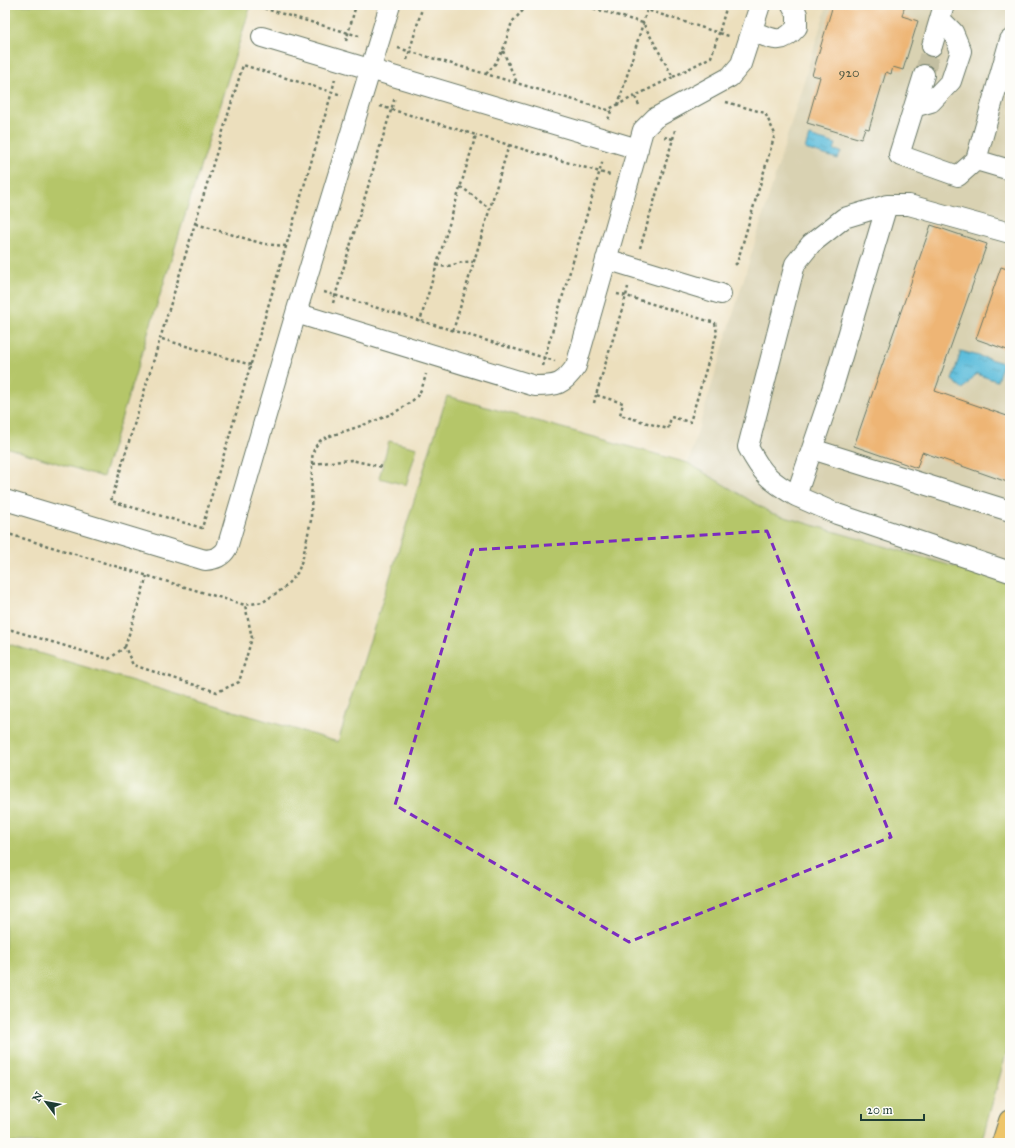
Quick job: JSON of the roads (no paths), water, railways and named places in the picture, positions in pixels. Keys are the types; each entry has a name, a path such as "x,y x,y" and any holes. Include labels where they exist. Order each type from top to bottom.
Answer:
{"main road":[{"path":"1003,1143 1010,1121"}],"lane":[{"path":"5,500 205,560 216,559 224,554 390,5"},
{"path":"296,313 536,386 555,386 569,377 575,367 643,130 655,118 730,77 741,64 760,5"},
{"path":"752,31 775,39 788,37 798,26 797,14 792,5"},
{"path":"932,46 942,12"},
{"path":"914,107 931,102 951,81 961,51 942,12"},
{"path":"262,37 400,80 638,149"},
{"path":"924,74 899,155 958,176 976,160 1010,40"},
{"path":"976,160 1010,170"},
{"path":"796,496 812,449 887,205"},
{"path":"1009,228 909,205 887,205 844,218 811,244 795,264 748,447 758,467 774,483 796,496 837,514 1010,572"},
{"path":"606,259 721,294"},
{"path":"812,449 1010,512"}],"water":[{"path":"809,136 836,144 834,150 841,152 838,159 805,149"},
{"path":"961,351 1003,363 997,381 976,374 963,389 952,380"}],"tunnel":[{"path":"924,75 932,46"}]}
